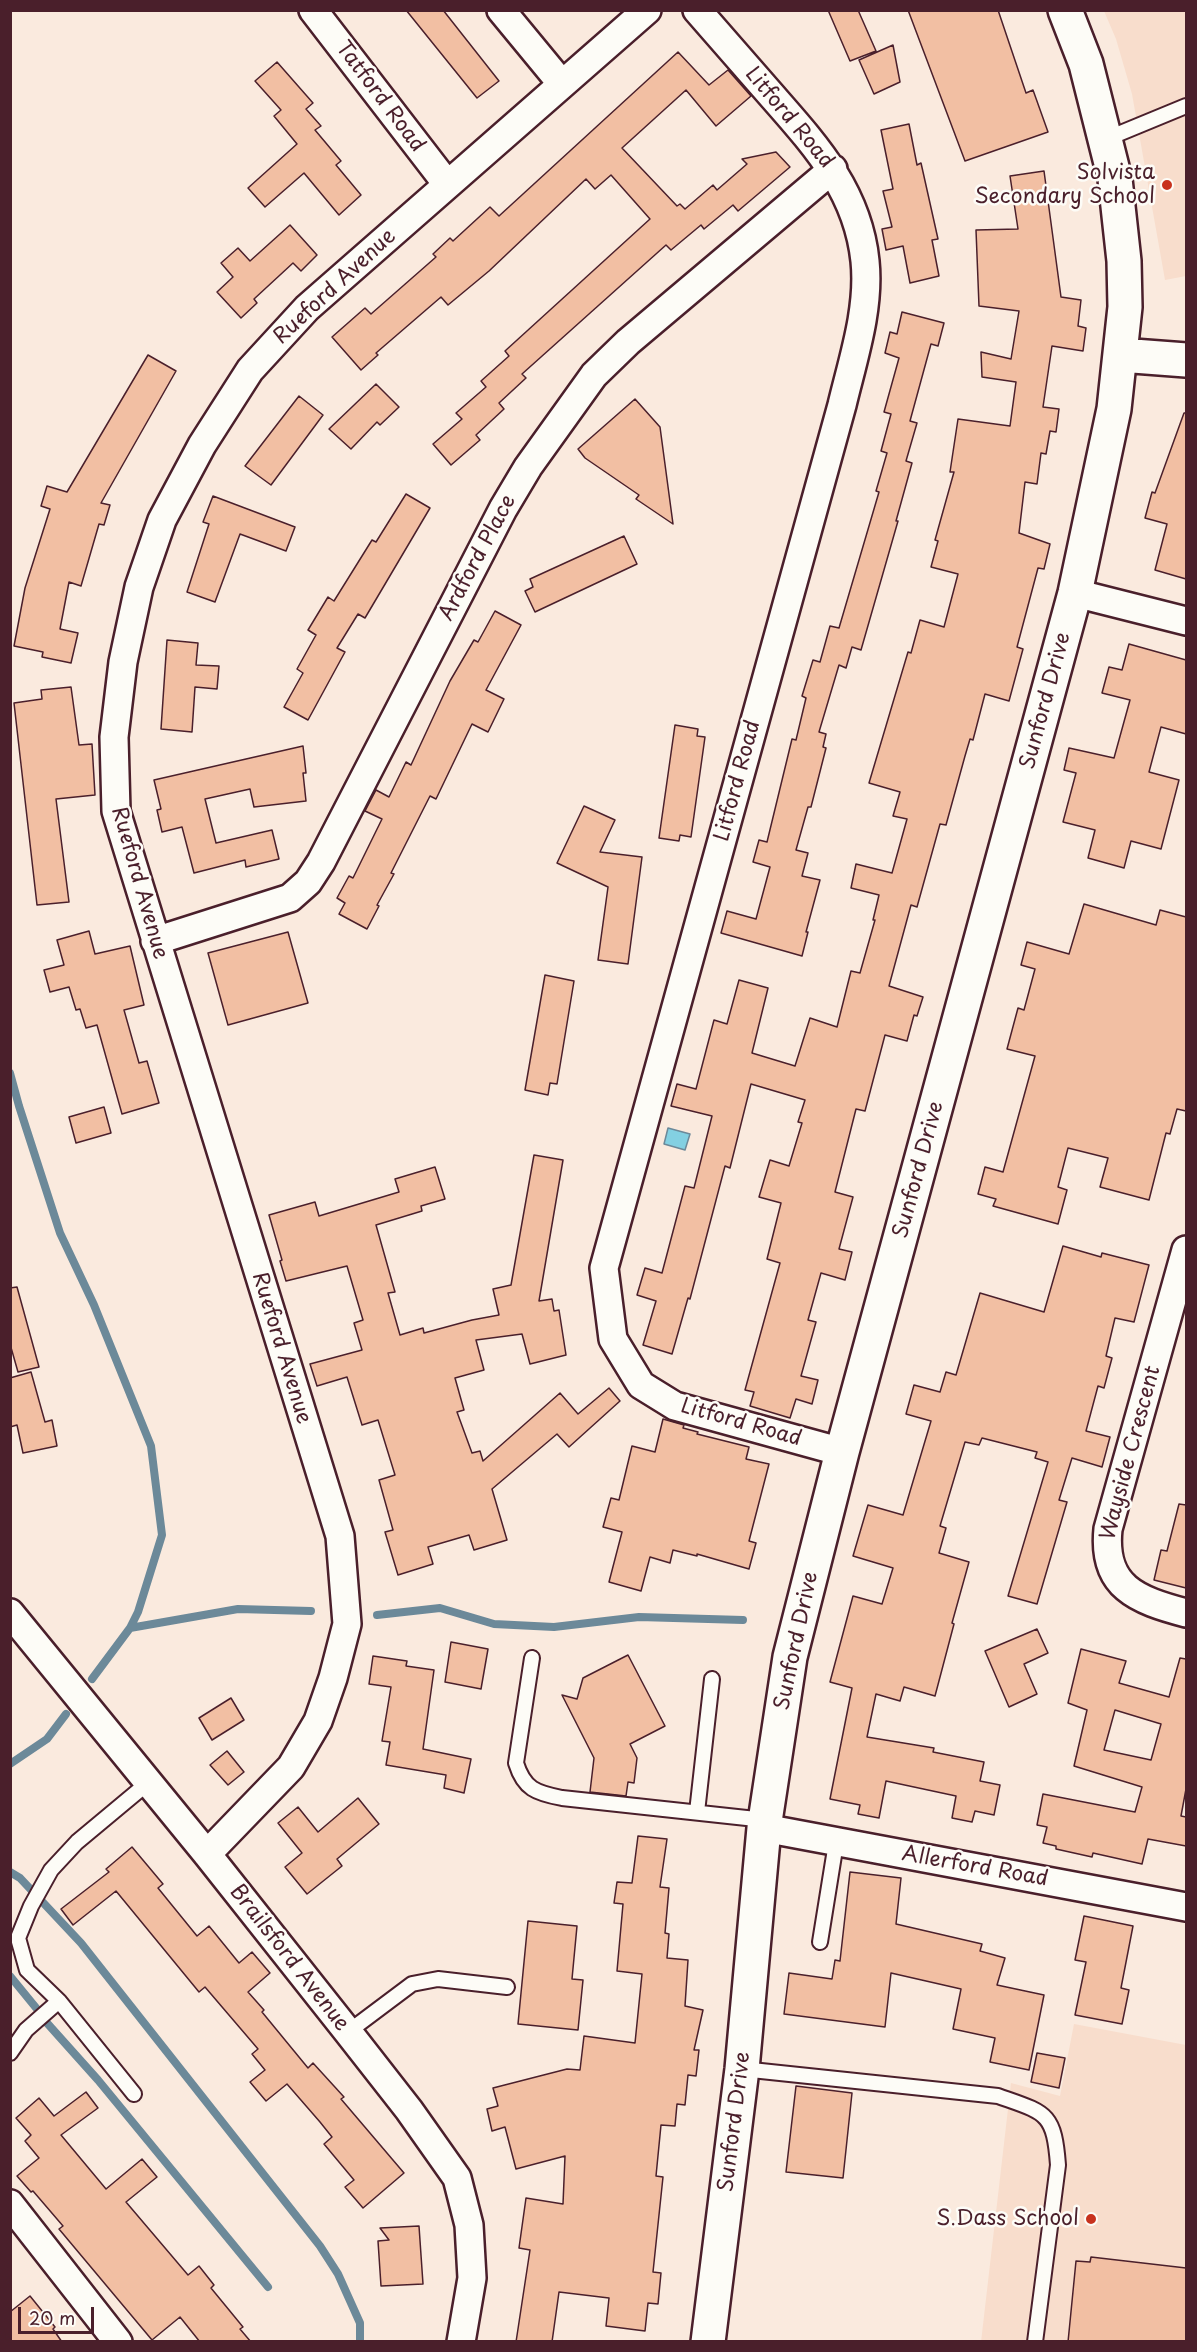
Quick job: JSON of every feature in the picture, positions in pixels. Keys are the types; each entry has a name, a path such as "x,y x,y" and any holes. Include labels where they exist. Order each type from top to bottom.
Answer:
{"street":[{"name":"Tatford Road","path":"313,10 447,184"},
{"path":"501,10 562,84"},
{"name":"Rueford Avenue","path":"207,1854 291,1767 318,1722 333,1678 347,1624 344,1564 340,1536 154,941 116,811 114,737 123,662 137,598 162,520 202,445 250,370 307,308 647,10"},
{"name":"Litford Road","path":"697,10 809,138 833,169 854,211 865,261 865,306 842,405 604,1268 613,1339 641,1385 675,1406 842,1452"},
{"name":"Sunford Drive","path":"708,2342 742,2069 765,1824 790,1657 842,1452 1075,593 1114,409 1125,307 1124,261 1115,179 1086,64 1065,10"},
{"name":"Ardford Place","path":"154,941 290,898 308,882 321,862 503,509 528,467 594,375 628,342 833,169"},
{"path":"1120,355 1186,360"},
{"path":"1075,593 1186,621"},
{"name":"Wayside Crescent","path":"1186,1250 1108,1529 1106,1550 1112,1573 1134,1594 1164,1607 1186,1613"},
{"name":"Brailsford Avenue","path":"10,1613 149,1782 348,2032 409,2110 457,2178 469,2225 472,2278 461,2342"},
{"name":"Allerford Road","path":"765,1824 836,1843 1186,1907"},
{"path":"10,2204 118,2342"}],"lane":[{"path":"1106,139 1186,106"},
{"path":"532,1658 516,1763 521,1779 534,1790 562,1798 697,1812 765,1824"},
{"path":"697,1812 712,1679"},
{"path":"134,2094 59,2001 27,1970 18,1938 31,1906 51,1870 77,1842 149,1782"},
{"path":"820,1942 836,1843"},
{"path":"348,2032 412,1984 438,1979 507,1987"},
{"path":"10,2053 26,2030 59,2001"},
{"path":"742,2069 998,2096 1043,2115 1052,2126 1056,2140 1058,2165 1035,2342"}],"shaded area":[{"name":"Solvista Secondary School","path":"1104,11 1186,11 1186,276 1165,280 1132,94 1116,39"},
{"name":"S.Dass School","path":"1074,2024 1186,2045 1186,2341 981,2342 1011,2083 1060,2096"}],"water":[{"path":"668,1128 690,1134 685,1150 664,1144"}],"building":[{"path":"406,10 443,10 499,81 477,98"},
{"path":"828,10 858,10 876,51 850,61"},
{"path":"908,10 998,10 1026,93 1033,90 1048,132 965,161"},
{"path":"893,45 900,82 874,94 859,60"},
{"path":"678,52 709,85 728,70 751,96 716,126 686,90 622,148 677,206 680,204 685,209 713,185 717,190 747,164 742,159 776,152 790,167 738,211 733,205 704,229 701,225 671,250 666,245 522,374 526,378 499,403 504,409 476,435 480,440 451,465 433,444 462,419 456,413 486,387 481,381 509,356 505,351 650,219 611,175 595,189 586,179 489,271 448,305 441,297 376,353 378,355 361,370 332,337 365,308 371,314 436,257 433,254 450,238 453,241 490,207 499,216"},
{"path":"277,62 313,103 306,109 321,126 315,130 341,161 336,165 361,195 339,215 304,173 265,207 248,188 297,144 274,116 281,110 255,81"},
{"path":"909,124 917,165 921,163 938,239 932,240 939,276 910,283 903,246 886,250 882,229 892,227 883,191 893,189 881,130"},
{"path":"1044,171 1061,297 1081,300 1078,326 1086,328 1083,351 1052,346 1043,407 1059,409 1056,432 1050,431 1046,454 1041,453 1037,484 1025,482 1019,533 1050,544 1044,569 1038,568 1017,647 1023,649 1009,701 985,694 946,825 940,824 917,907 911,905 889,986 923,997 917,1016 914,1015 907,1041 885,1035 865,1111 856,1109 835,1192 853,1197 839,1249 852,1252 845,1280 821,1273 808,1320 816,1322 801,1376 818,1380 812,1404 796,1399 790,1418 750,1406 754,1392 745,1390 780,1263 767,1259 781,1203 759,1197 770,1160 789,1166 802,1123 798,1122 805,1100 751,1084 730,1168 725,1166 690,1299 688,1298 672,1354 643,1345 656,1301 637,1295 645,1268 662,1273 685,1186 694,1188 712,1116 671,1106 677,1084 696,1089 714,1020 727,1024 739,980 768,988 752,1053 795,1066 810,1018 837,1027 851,971 860,973 875,920 873,920 879,895 851,888 856,864 892,873 907,819 893,816 900,792 869,783 908,652 911,653 920,620 944,627 958,574 931,567 938,541 935,540 954,472 950,472 958,419 1010,426 1016,382 982,377 981,352 1011,359 1019,311 979,306 976,230 1018,229 1010,176"},
{"path":"290,225 317,255 301,271 293,263 254,299 257,303 241,318 217,292 233,277 221,263 238,248 250,261"},
{"path":"902,312 944,323 938,346 931,344 910,421 917,423 906,461 912,463 861,650 852,647 846,668 839,665 819,732 826,734 823,747 826,748 811,807 808,807 796,850 808,853 802,876 820,880 802,956 721,933 727,911 756,919 770,867 753,862 759,840 767,842 792,739 796,740 806,698 802,696 813,660 820,662 830,626 839,628 879,492 876,491 887,453 881,451 891,414 884,412 899,358 885,353 890,332 897,334"},
{"path":"148,355 176,371 101,503 110,505 104,525 99,524 81,586 69,582 60,629 78,633 71,663 42,657 43,652 14,646 25,588 50,509 41,506 47,486 67,492"},
{"path":"376,384 399,407 380,425 377,422 351,449 329,429"},
{"path":"299,396 323,415 271,485 245,466"},
{"path":"635,399 660,427 673,524 636,499 639,495 585,458 578,449"},
{"path":"1184,413 1186,413 1186,579 1155,570 1167,524 1145,518 1152,492 1155,493"},
{"path":"406,494 430,508 365,618 358,614 337,648 345,652 308,720 284,707 303,673 297,669 316,635 308,630 328,597 334,601 372,540 376,542"},
{"path":"213,496 295,527 286,551 240,534 215,602 187,592 209,524 203,522"},
{"path":"624,536 637,564 535,612 525,591 533,587 530,579"},
{"path":"495,611 521,625 486,690 504,699 488,732 472,724 436,799 430,796 391,873 394,874 367,929 339,914 345,903 337,898 349,876 353,878 382,819 365,811 376,790 389,797 406,762 411,765 450,681 474,640 478,642"},
{"path":"167,640 198,643 196,665 219,666 217,689 195,687 192,732 161,729"},
{"path":"1129,644 1186,660 1186,734 1161,727 1149,772 1179,780 1161,849 1131,841 1124,868 1088,858 1095,830 1063,822 1076,773 1064,770 1069,748 1114,758 1130,700 1102,693 1109,667 1122,670"},
{"path":"71,687 79,745 92,744 95,795 56,799 69,902 37,905 14,703 42,699 41,690"},
{"path":"675,725 698,729 697,736 705,737 691,837 680,835 679,841 659,838"},
{"path":"303,746 306,801 254,807 250,789 205,799 216,843 272,830 279,859 246,867 245,860 194,873 182,827 162,832 157,810 161,809 154,780"},
{"path":"584,806 615,820 600,852 642,857 628,964 598,960 608,887 557,863"},
{"path":"1084,904 1156,925 1160,910 1186,917 1186,1111 1177,1109 1170,1134 1166,1133 1149,1200 1100,1187 1108,1158 1068,1148 1058,1187 1067,1190 1058,1224 993,1206 996,1199 978,1194 985,1167 1003,1172 1035,1056 1007,1049 1018,1008 1024,1010 1035,969 1021,965 1027,942 1069,954"},
{"path":"89,931 95,954 130,946 144,1005 124,1010 139,1063 147,1061 159,1103 122,1114 97,1025 86,1028 80,1009 76,1010 69,987 50,992 44,970 64,965 57,940"},
{"path":"288,932 308,1003 228,1025 208,953"},
{"path":"545,975 574,981 557,1084 550,1083 548,1095 525,1090"},
{"path":"104,1107 111,1133 76,1143 69,1117"},
{"path":"534,1155 563,1160 539,1301 552,1299 554,1311 559,1310 566,1355 530,1364 522,1334 476,1340 484,1370 455,1378 464,1410 457,1412 472,1453 480,1451 483,1461 560,1393 578,1414 609,1388 620,1401 569,1447 557,1434 492,1489 507,1540 474,1550 469,1535 428,1547 433,1564 398,1575 385,1532 393,1530 379,1480 395,1475 378,1420 362,1425 347,1377 317,1386 310,1364 362,1350 354,1323 363,1320 347,1266 286,1281 269,1215 315,1202 319,1216 399,1192 395,1179 435,1167 445,1199 421,1206 422,1211 376,1225 395,1292 388,1293 400,1335 423,1328 424,1333 499,1315 493,1289 511,1285"},
{"path":"1063,1246 1101,1257 1102,1253 1149,1265 1134,1322 1115,1318 1106,1356 1112,1358 1104,1388 1098,1386 1086,1431 1110,1437 1102,1467 1072,1458 1059,1500 1067,1502 1037,1604 1008,1596 1048,1462 1035,1458 1037,1452 982,1438 979,1445 965,1442 940,1526 946,1528 939,1553 969,1562 935,1696 904,1687 900,1701 876,1694 867,1737 934,1748 933,1752 984,1762 980,1781 1000,1785 994,1815 975,1811 972,1822 952,1818 956,1796 886,1781 879,1818 858,1814 860,1805 830,1799 852,1688 830,1682 853,1596 882,1604 893,1568 853,1556 868,1505 903,1515 931,1421 906,1414 914,1385 940,1392 946,1372 956,1375 980,1293 1044,1312"},
{"path":"17,1287 39,1367 18,1372 10,1344 10,1288"},
{"path":"31,1372 45,1422 52,1420 57,1446 23,1453 17,1425 10,1427 10,1378"},
{"path":"663,1419 684,1425 683,1428 698,1432 697,1434 749,1447 746,1459 769,1464 749,1541 756,1543 749,1569 697,1554 697,1556 673,1550 670,1563 650,1557 641,1591 609,1582 622,1532 603,1527 611,1498 619,1500 632,1446 655,1452"},
{"path":"1179,1504 1186,1505 1186,1588 1154,1580 1161,1550 1167,1551"},
{"path":"1037,1629 1048,1653 1024,1664 1037,1694 1009,1707 985,1651"},
{"path":"451,1642 488,1649 481,1689 445,1682"},
{"path":"1081,1649 1126,1661 1119,1683 1169,1697 1180,1658 1186,1659 1186,1789 1181,1816 1186,1817 1186,1846 1148,1839 1142,1864 1093,1853 1092,1857 1056,1849 1056,1846 1043,1843 1047,1827 1037,1825 1043,1794 1135,1812 1142,1787 1074,1766 1087,1710 1068,1703","holes":["1115,1710 1161,1724 1151,1760 1104,1750"]},
{"path":"628,1655 665,1726 630,1744 637,1758 634,1783 628,1782 626,1796 590,1792 594,1758 562,1695 577,1699 583,1678"},
{"path":"373,1656 407,1661 406,1666 434,1670 423,1749 471,1759 464,1793 444,1788 446,1775 386,1765 390,1742 382,1741 391,1687 369,1684"},
{"path":"231,1698 244,1720 212,1740 199,1718"},
{"path":"227,1751 244,1772 228,1785 210,1765"},
{"path":"358,1798 379,1824 337,1859 342,1866 307,1894 285,1867 302,1853 278,1823 298,1807 318,1832"},
{"path":"638,1836 667,1839 660,1887 669,1888 665,1933 669,1934 667,1958 688,1960 685,2006 703,2010 694,2050 699,2050 696,2076 688,2075 685,2105 677,2104 675,2126 661,2125 656,2176 663,2177 653,2272 661,2273 658,2304 648,2303 645,2331 606,2326 609,2298 559,2292 552,2342 516,2342 530,2250 519,2248 526,2198 563,2204 565,2156 516,2169 505,2127 492,2131 487,2109 498,2106 493,2088 567,2069 580,2070 584,2036 635,2043 642,1974 617,1971 623,1904 614,1903 617,1882 632,1883"},
{"path":"132,1847 163,1884 158,1888 197,1936 209,1926 239,1963 252,1952 270,1973 248,1992 308,2068 313,2063 344,2097 341,2099 404,2173 363,2208 345,2187 354,2180 324,2144 332,2137 287,2084 266,2101 250,2082 265,2070 252,2054 258,2049 205,1987 199,1992 116,1891 73,1925 61,1909 109,1872 106,1869"},
{"path":"850,1872 901,1878 896,1924 982,1944 980,1951 1005,1958 997,1985 1044,1995 1029,2070 990,2062 995,2038 953,2029 961,1989 891,1973 885,2027 784,2014 789,1973 832,1979 835,1960 840,1961"},
{"path":"1084,1916 1133,1926 1121,1988 1129,1990 1122,2024 1075,2015 1086,1962 1075,1960"},
{"path":"528,1921 577,1926 572,1979 583,1980 578,2030 518,2024"},
{"path":"1037,2053 1065,2058 1059,2088 1031,2082"},
{"path":"796,2086 852,2093 843,2178 786,2172"},
{"path":"86,2092 98,2108 61,2135 106,2189 142,2159 157,2177 126,2202 188,2275 199,2266 214,2285 211,2288 243,2327 240,2329 251,2342 200,2342 180,2317 152,2340 59,2229 63,2226 17,2176 39,2158 25,2141 31,2135 16,2118 39,2098 54,2116"},
{"path":"419,2226 423,2284 381,2286 378,2241 389,2240 380,2228"},
{"path":"1091,2257 1186,2268 1186,2342 1068,2342 1076,2261 1090,2262"},
{"path":"30,2296 55,2327 53,2329 62,2342 10,2342 10,2312"}],"waterway":[{"path":"10,1073 60,1233 94,1305 151,1446 162,1535 138,1612 130,1628"},
{"path":"377,1615 440,1608 494,1624 554,1627 639,1617 743,1620"},
{"path":"92,1679 130,1628 238,1609 311,1611"},
{"path":"10,1764 47,1739 66,1714"},
{"path":"10,1872 20,1878 81,1943 320,2246 338,2274 360,2323 360,2342"},
{"path":"10,1976 37,2009"},
{"path":"47,2023 98,2080 268,2287"}],"place":[{"name":"Solvista Secondary School","path":"1167,185"},
{"name":"S.Dass School","path":"1091,2219"}]}
